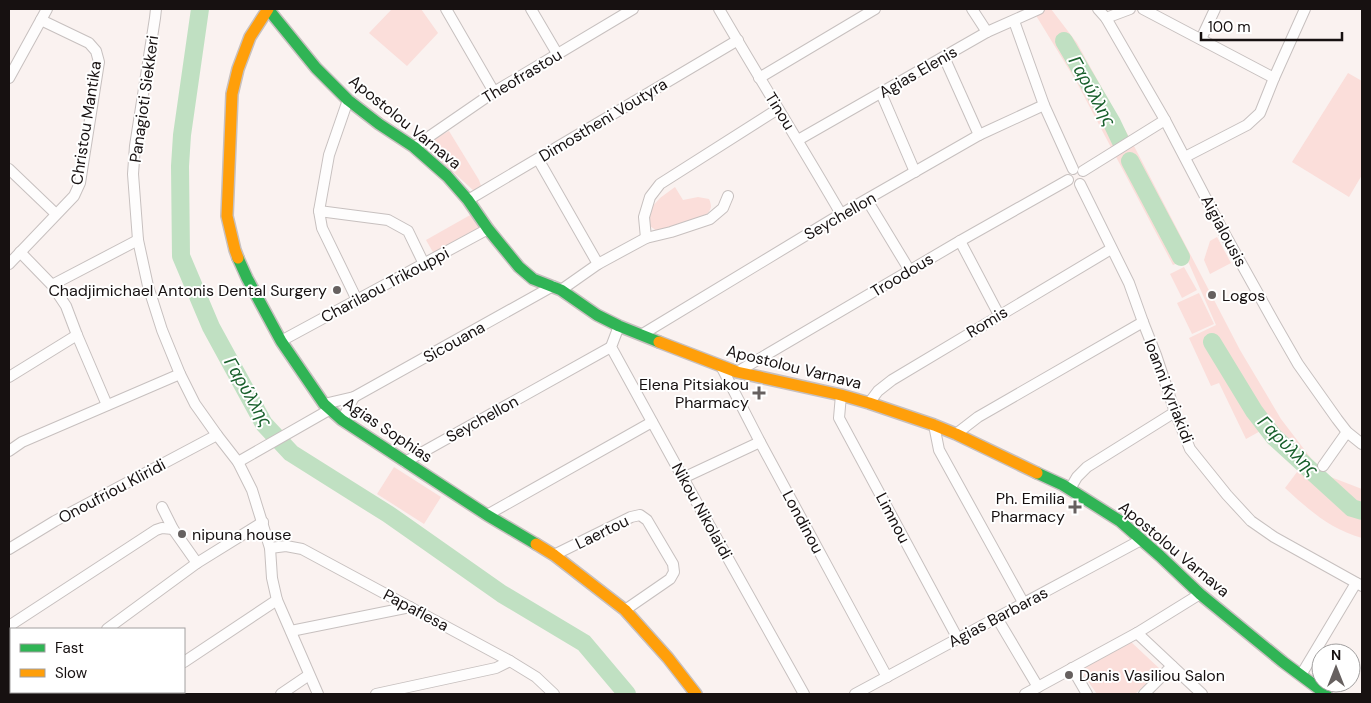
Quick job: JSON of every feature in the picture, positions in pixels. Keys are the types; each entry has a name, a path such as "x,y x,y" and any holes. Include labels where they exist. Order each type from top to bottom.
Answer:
{"main road":[{"name":"Apostolou Varnava","path":"268,9 316,68 348,100 378,124 414,147 447,176 468,200 488,229 519,267 533,279 557,288 597,315 641,335 737,372 841,395 934,425 1070,488 1120,521 1200,594 1283,662 1326,694"},
{"name":"Agias Sophias","path":"268,9 250,37 238,69 232,94 228,216 235,250 247,278 281,341 326,407 342,420 487,515 554,554 625,610 668,658 696,694"}],"street":[{"path":"9,78 47,9"},
{"name":"Panagioti Siekkeri","path":"156,9 135,146 133,174 138,240 148,286 162,330 195,404 238,462 252,490 270,548 272,578 278,600 318,694"},
{"path":"446,9 494,92"},
{"path":"530,9 558,55"},
{"name":"Tinou","path":"719,9 841,214"},
{"path":"759,78 875,9"},
{"path":"972,9 987,32"},
{"name":"Agias Elenis","path":"798,140 987,32 1039,9"},
{"name":"Aigialousis","path":"1098,9 1106,18 1165,120 1222,228 1298,364 1347,432 1362,444"},
{"path":"1106,18 1130,9"},
{"path":"1142,9 1274,78"},
{"path":"1201,39 1215,9"},
{"path":"1185,157 1247,125 1260,113 1305,9"},
{"name":"Theofrastou","path":"414,147 494,92 558,55 626,10"},
{"name":"Christou Mantika","path":"9,264 74,196 80,183 99,62 96,51 89,43 41,20"},
{"path":"1014,21 1044,105 1078,170 1084,174 1084,180 1080,184 1072,184 1068,180 1069,172 1078,170 1108,156 1165,120"},
{"name":"Dimostheni Voutyra","path":"468,200 738,40"},
{"path":"944,57 979,135"},
{"path":"881,93 916,172"},
{"path":"348,100 328,154 319,211 322,228 357,300"},
{"name":"Seychellon","path":"641,335 841,214 979,135 1044,105"},
{"path":"646,238 644,217 650,197 660,184 778,109"},
{"path":"538,159 598,264"},
{"path":"9,169 56,214"},
{"name":"Troodous","path":"737,372 1068,180"},
{"name":"Ioanni Kyriakidi","path":"1080,184 1129,283 1190,449 1227,495 1251,521 1274,537 1359,585"},
{"name":"Sicouana","path":"238,462 302,426 326,407 354,397 646,238 672,232 710,219 723,208 728,196"},
{"path":"867,200 910,271"},
{"path":"319,211 388,220 408,231 424,264"},
{"name":"Charilaou Trikouppi","path":"281,341 488,229"},
{"path":"52,285 138,240"},
{"path":"960,241 1000,315"},
{"name":"Romis","path":"869,403 878,391 892,380 1111,249"},
{"path":"20,252 52,285 66,306 107,405"},
{"path":"956,434 978,417 1142,322"},
{"path":"611,347 619,326"},
{"path":"9,377 77,335"},
{"name":"Seychellon","path":"405,462 611,347"},
{"name":"Nikou Nikolaidi","path":"611,347 804,694"},
{"name":"Londinou","path":"721,366 887,677"},
{"path":"9,451 22,442 180,374"},
{"name":"Limnou","path":"841,395 840,418 958,639"},
{"path":"342,420 354,397"},
{"path":"1070,488 1076,477 1087,467 1175,412"},
{"path":"487,515 652,422"},
{"path":"934,425 939,450 1024,604"},
{"path":"1323,466 1347,432"},
{"name":"Onoufriou Kliridi","path":"9,548 55,521 217,435"},
{"path":"683,478 760,442"},
{"path":"162,507 173,529 197,564"},
{"name":"Laertou","path":"554,554 631,516 640,515 647,520 673,564 674,572 670,579 625,610"},
{"path":"108,628 197,564 263,522"},
{"path":"9,626 156,530 162,528 173,529"},
{"name":"Agias Barbaras","path":"855,694 1141,540"},
{"name":"Papaflesa","path":"270,548 286,546 302,549 510,661 536,677 554,694"},
{"path":"1301,675 1359,585"},
{"path":"1025,694 1137,633 1200,594"},
{"path":"185,661 278,600"},
{"path":"291,631 410,607"},
{"path":"997,618 1038,687"},
{"path":"1137,633 1202,694"},
{"path":"376,694 496,668 510,661"},
{"path":"1144,694 1172,666"},
{"path":"1072,668 1086,694"},
{"path":"281,694 309,675"}],"shaded area":[{"path":"392,9 421,9 438,33 407,66 369,33"},
{"path":"1032,9 1051,9 1077,43 1134,146 1240,350 1281,419 1323,474 1362,489 1362,538 1330,524 1311,511 1285,488 1300,468 1274,448 1264,429 1246,439 1219,383 1211,386 1189,338 1216,325 1187,259 1173,265 1076,81"},
{"path":"1348,73 1362,81 1362,175 1349,197 1292,162"},
{"path":"449,131 479,180 481,186 474,191 429,150 432,140"},
{"path":"675,187 683,200 698,197 709,199 711,207 708,213 696,221 657,231 647,224 651,208 660,198"},
{"path":"472,214 480,224 479,230 434,254 426,240"},
{"path":"1217,237 1231,263 1210,274 1204,260 1210,241"},
{"path":"1184,267 1197,290 1182,298 1170,274"},
{"path":"1199,293 1214,324 1192,334 1177,303"},
{"path":"394,467 441,497 424,524 377,494"},
{"path":"1130,641 1161,670 1135,694 1097,694 1078,667"}],"waterway":[{"name":"Γαρύλλης","path":"200,9 182,135 180,166 181,256 211,327 264,424 291,453 388,514 502,594 584,643 627,694"},
{"name":"Γαρύλλης","path":"1064,41 1112,123 1121,142"},
{"name":"Γαρύλλης","path":"1130,161 1181,257"},
{"name":"Γαρύλλης","path":"1212,342 1254,411 1274,437 1352,508 1362,511"}],"traffic: fast":[{"path":"268,9 316,68 348,100 379,124 414,147 447,176 468,200 488,229 519,267 533,279 561,290 597,315 659,342"},
{"path":"238,258 281,341 324,404 342,420 487,515 536,544"},
{"path":"1037,473 1063,485 1120,521 1200,594 1283,662 1326,694"}],"traffic: slow":[{"path":"238,258 227,216 232,94 238,69 250,37 268,9"},
{"path":"659,342 737,372 841,395 934,425 1037,473"},
{"path":"536,544 554,555 625,610 668,658 696,694"}],"place":[{"name":"Chadjimichael Antonis Dental Surgery","path":"337,290"},
{"name":"Logos","path":"1212,295"},
{"name":"Elena Pitsiakou Pharmacy","path":"759,393"},
{"name":"Ph. Emilia Pharmacy","path":"1075,507"},
{"name":"nipuna house","path":"182,534"},
{"name":"Danis Vasiliou Salon","path":"1069,675"}]}
